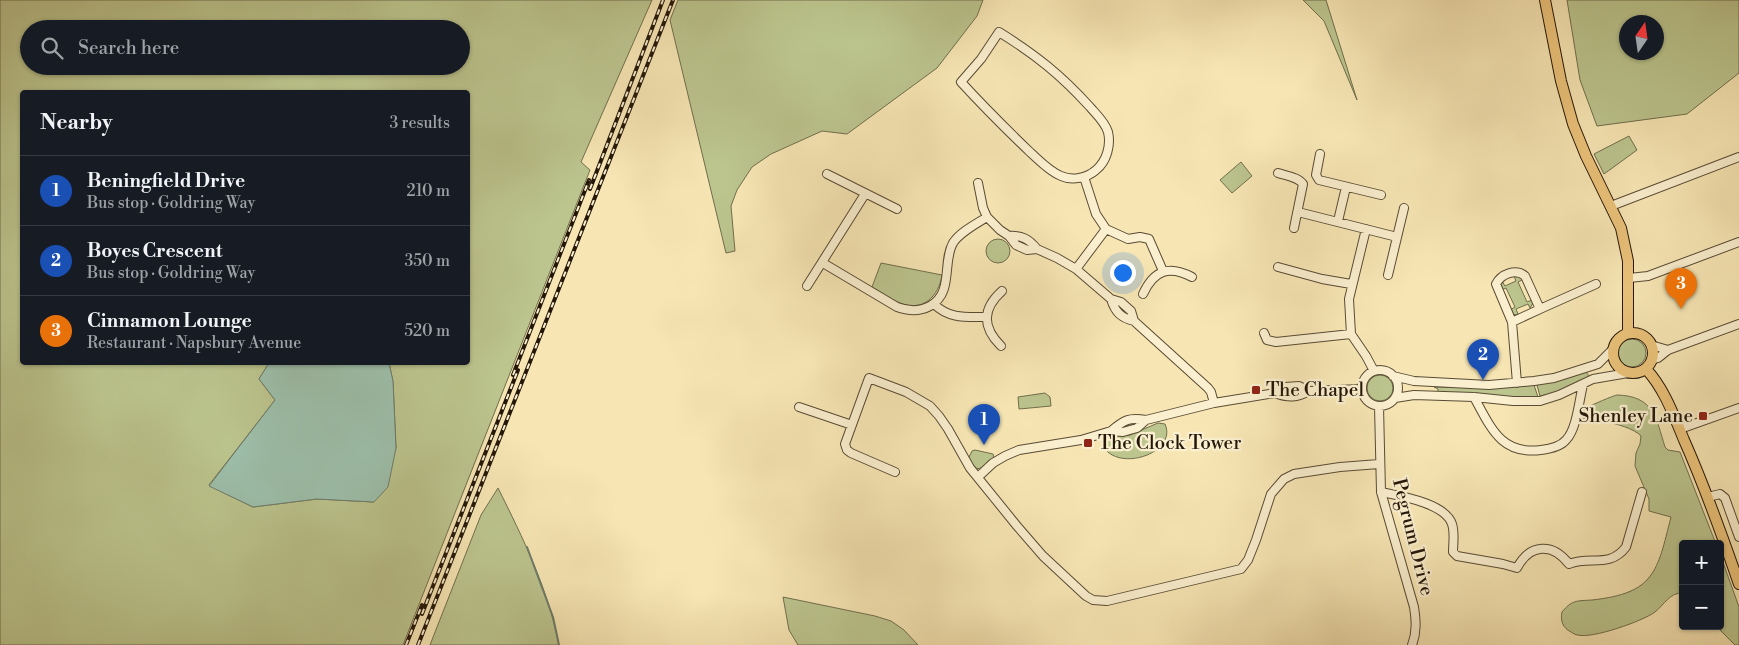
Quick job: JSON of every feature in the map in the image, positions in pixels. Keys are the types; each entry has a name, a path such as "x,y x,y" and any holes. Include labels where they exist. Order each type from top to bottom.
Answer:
{"main road":[{"path":"1545,0 1561,81 1573,124 1586,156 1621,228 1628,261 1628,333"},
{"path":"1649,365 1634,374 1622,371 1614,361 1613,349 1618,339 1628,333 1640,334 1651,345 1653,352 1649,365 1652,376 1680,429 1708,497 1739,584"}],"street":[{"path":"999,32 1036,56 1068,83 1103,122 1108,131 1109,144 1106,159 1097,170 1084,177 1063,177 1050,170 961,82 999,32"},
{"path":"1320,154 1316,174 1319,180 1381,195"},
{"path":"1611,206 1739,157"},
{"path":"826,174 897,209"},
{"path":"1278,174 1300,180 1303,184 1294,228"},
{"path":"1084,177 1096,214 1106,229 1128,239 1140,237 1149,239 1163,271"},
{"path":"978,183 983,208 987,217 1009,236 1016,245 1027,250 1037,249 1076,269 1111,299 1114,309 1124,319 1134,321 1208,388 1214,403"},
{"path":"1338,222 1346,186"},
{"path":"807,286 865,194"},
{"path":"1388,275 1404,208"},
{"path":"1298,212 1397,237"},
{"path":"823,263 896,307 907,311 917,310 934,304 944,291 953,242 987,217"},
{"path":"1076,269 1106,229"},
{"path":"1366,229 1351,284 1349,299 1351,334 1374,372"},
{"path":"1629,278 1648,276 1739,242"},
{"path":"1278,267 1322,279 1351,284"},
{"path":"1143,294 1154,276 1163,271 1177,271 1192,277"},
{"path":"1517,383 1512,322 1496,284 1500,279 1515,271 1521,272 1525,276 1540,309"},
{"path":"1512,322 1596,284"},
{"path":"1001,346 992,336 986,317 993,299 1002,291"},
{"path":"934,304 940,310 950,315 986,317"},
{"path":"1649,365 1668,350 1739,324"},
{"path":"1264,333 1267,340 1276,342 1351,334"},
{"path":"1651,345 1668,350"},
{"path":"1393,376 1398,387 1395,398 1391,403 1379,406 1366,399 1362,389 1365,378 1374,372 1384,371 1393,376 1414,381 1489,384 1517,383 1554,378 1598,364 1613,349"},
{"path":"1395,398 1414,395 1540,401 1559,395 1593,379 1628,373"},
{"path":"895,472 847,450 846,444 869,378 906,392 930,406 939,416 978,477 1043,556 1086,596 1100,601 1131,596 1241,569 1248,560 1271,494 1284,479 1294,474 1306,472 1380,464"},
{"path":"1474,398 1502,442 1520,449 1543,449 1557,446 1566,441 1574,427 1583,385"},
{"path":"978,477 993,463 1019,450 1081,440 1111,431 1124,432 1137,428 1146,420 1214,403 1275,393 1285,397 1293,397 1300,396 1309,391 1362,389"},
{"path":"799,406 852,425"},
{"name":"Pegrum Drive","path":"1379,406 1381,492 1414,607 1416,621 1412,645"},
{"path":"1680,429 1739,408"},
{"path":"1381,492 1414,500 1445,514 1452,524 1453,552 1457,556 1517,568 1524,557 1537,549 1553,551 1564,558 1569,564 1581,561 1605,561 1621,554 1626,547 1642,492"},
{"path":"1708,497 1720,494 1725,498 1739,537"}],"green space":[{"path":"0,0 652,0 581,162 590,170 403,645 0,645"},
{"path":"678,0 983,0 977,16 937,68 847,134 822,131 771,154 752,167 737,190 731,206 735,251 726,253 670,20"},
{"path":"1303,0 1326,0 1357,100 1324,21"},
{"path":"1567,0 1739,0 1739,73 1687,114 1597,126 1580,80"},
{"path":"1629,136 1637,150 1604,174 1594,154"},
{"path":"1241,162 1252,176 1232,193 1220,180"},
{"path":"998,239 1007,242 1010,251 1007,260 998,263 989,260 986,251 989,242"},
{"path":"881,263 942,275 940,283 928,301 915,306 908,306 872,287"},
{"path":"1515,275 1524,279 1518,282 1527,302 1532,300 1533,303 1530,308 1528,304 1516,309 1518,314 1515,315 1510,310 1515,307 1506,288 1501,290 1500,285 1502,281 1505,286 1516,281"},
{"path":"1632,339 1642,343 1646,353 1642,363 1632,367 1622,363 1618,353 1622,343"},
{"path":"1585,371 1590,377 1555,393 1540,396 1537,385"},
{"path":"1380,375 1389,379 1393,388 1389,397 1380,401 1371,397 1367,388 1371,379"},
{"path":"1534,385 1538,397 1526,398 1438,392 1438,389 1434,387 1497,388"},
{"path":"1045,393 1050,397 1051,406 1019,409 1018,397"},
{"path":"1617,395 1629,396 1639,399 1652,410 1665,447 1668,450 1680,452 1714,540 1679,540 1679,593 1671,597 1655,612 1640,620 1617,628 1585,636 1574,634 1564,626 1562,612 1575,602 1613,597 1629,592 1641,585 1656,566 1662,552 1671,517 1649,511 1649,499 1635,466 1636,453 1641,436 1619,425 1581,417 1584,409"},
{"path":"1158,423 1165,424 1167,434 1163,443 1155,451 1144,456 1133,459 1121,458 1111,454 1103,446 1107,439 1115,436 1130,435"},
{"path":"972,451 993,454 994,458 987,465 976,468 971,463 969,457"},
{"path":"498,488 541,584 559,645 430,645 481,515"},
{"path":"1724,565 1739,607 1739,645 1735,645 1720,630 1724,630"},
{"path":"783,597 891,621 904,630 918,645 798,645 789,630"}],"shaded area":[{"path":"268,365 389,365 393,381 396,448 388,487 374,502 317,499 253,507 209,486 275,400 259,379"}],"waterway":[{"path":"527,547 553,617 559,645"}],"railway":[{"path":"590,189 663,0"},
{"path":"418,645 673,0"},
{"path":"513,375 589,180"},
{"path":"422,614 518,370"},
{"path":"406,645 422,605"}],"place":[{"name":"Cinnamon Lounge","path":"1681,309"},
{"name":"Boyes Crescent","path":"1483,380"},
{"name":"The Chapel","path":"1256,390"},
{"name":"Shenley Lane","path":"1703,416"},
{"name":"The Clock Tower","path":"1088,443"},
{"name":"Beningfield Drive","path":"984,445"}]}
